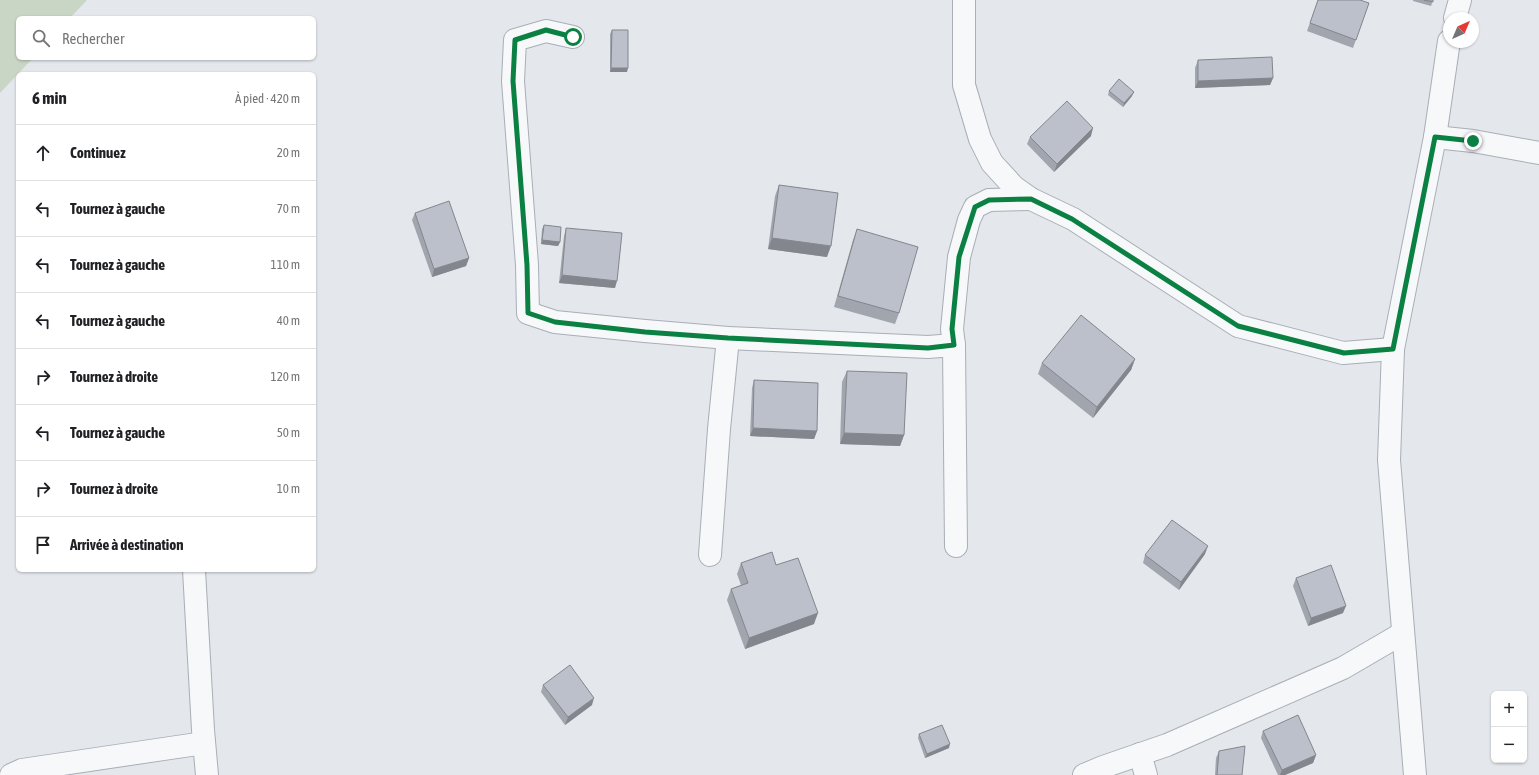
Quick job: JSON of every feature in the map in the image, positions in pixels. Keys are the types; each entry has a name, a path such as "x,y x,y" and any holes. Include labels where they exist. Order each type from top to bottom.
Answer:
{"street":[{"path":"964,0 964,85 980,139 992,164 1014,187 1031,199 1072,219 1238,326 1344,353 1393,349"},
{"path":"1457,12 1460,0"},
{"path":"573,37 546,30 515,40 513,81 527,265 528,313 555,322 645,332 728,338 928,348 954,345"},
{"path":"1415,775 1389,460 1393,349 1435,137 1448,48"},
{"path":"1435,137 1473,141 1539,153"},
{"path":"956,546 954,345 952,329 959,257 975,207 989,200 1031,199"},
{"path":"710,555 719,429 728,338"},
{"path":"194,572 207,775"},
{"path":"1084,775 1167,745 1343,668 1403,633"},
{"path":"10,775 22,770 204,743"},
{"path":"1140,754 1146,775"}],"green space":[{"path":"0,0 87,0 72,16 16,16 16,60 31,60 20,72 16,72 16,76 0,93"}],"building":[{"path":"1318,0 1360,0 1369,3 1356,40 1310,23"},
{"path":"612,30 628,30 628,68 611,68"},
{"path":"1272,57 1273,78 1198,81 1198,60"},
{"path":"1119,79 1134,92 1124,103 1109,91"},
{"path":"1067,101 1093,128 1057,164 1030,137"},
{"path":"779,185 838,193 831,246 772,238"},
{"path":"449,201 469,258 434,269 415,213"},
{"path":"544,225 561,227 560,242 542,240"},
{"path":"566,228 622,233 617,281 562,275"},
{"path":"857,229 918,247 899,313 838,296"},
{"path":"1081,315 1135,359 1097,407 1042,363"},
{"path":"847,371 907,373 904,435 844,433"},
{"path":"754,380 818,383 817,431 753,428"},
{"path":"1172,520 1208,546 1181,582 1145,555"},
{"path":"772,552 776,565 798,558 818,613 749,638 731,589 748,583 741,563"},
{"path":"1331,565 1346,606 1311,618 1296,578"},
{"path":"570,665 594,698 568,717 543,685"},
{"path":"1298,715 1316,755 1282,770 1263,731"},
{"path":"942,725 950,744 927,754 919,734"},
{"path":"1245,746 1242,775 1217,775 1219,751"}],"route":[{"path":"573,37 546,30 515,40 513,81 521,204 527,265 528,313 555,322 645,332 728,338 928,348 954,345 952,329 959,257 975,207 989,200 1031,199 1072,219 1238,326 1344,353 1393,349 1435,137 1473,141"}]}
